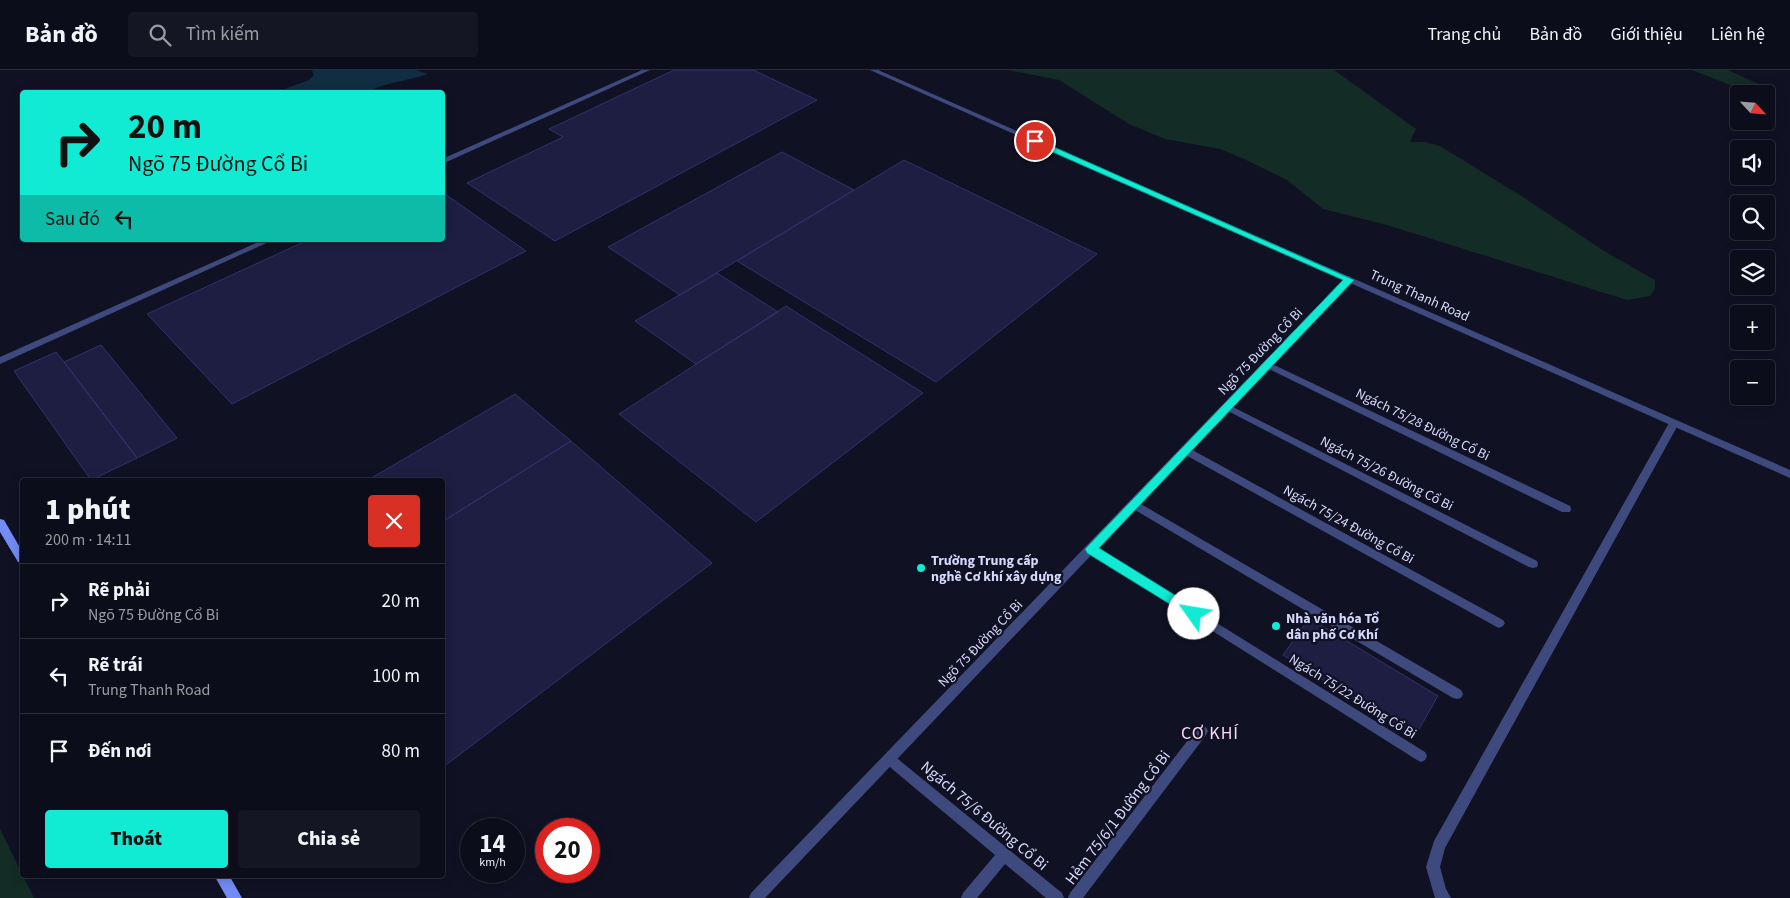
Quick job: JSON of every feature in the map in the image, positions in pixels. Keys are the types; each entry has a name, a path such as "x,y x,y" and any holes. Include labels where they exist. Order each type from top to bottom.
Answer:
{"main road":[{"path":"0,523 20,556"},
{"path":"223,878 235,898"}],"street":[{"path":"445,161 647,70"},
{"name":"Trung Thanh Road","path":"873,70 1790,474"},
{"path":"0,361 265,242"},
{"name":"Ngõ 75 Đường Cổ Bi","path":"756,898 1349,280"},
{"name":"Ngách 75/28 Đường Cổ Bi","path":"1268,365 1566,509"},
{"name":"Ngách 75/26 Đường Cổ Bi","path":"1227,407 1534,564"},
{"path":"1444,898 1440,893 1433,867 1439,846 1674,422"},
{"name":"Ngách 75/24 Đường Cổ Bi","path":"1185,450 1500,623"},
{"path":"1134,504 1457,694"},
{"name":"Ngách 75/22 Đường Cổ Bi","path":"1091,549 1421,756"},
{"name":"Hẻm 75/6/1 Đường Cổ Bi","path":"1075,898 1202,731"},
{"name":"Ngách 75/6 Đường Cổ Bi","path":"890,759 1057,898"},
{"path":"968,898 1005,854"}],"green space":[{"path":"1008,70 1334,70 1416,129 1410,142 1425,142 1440,146 1523,197 1604,251 1655,280 1655,288 1650,296 1627,300 1387,225 1323,209 1287,180 1244,159 1220,149 1165,139 1129,124 1059,80"},
{"path":"1692,70 1728,70 1761,85 1730,85"},
{"path":"0,829 20,870 20,878 24,878 34,898 0,898"}],"water":[{"path":"312,70 416,70 428,74 372,90 282,90 309,80 314,75"}],"building":[{"path":"674,70 753,70 817,100 555,241 467,183 563,137 549,129"},
{"path":"782,152 854,190 680,295 608,247"},
{"path":"904,160 1097,254 936,382 737,261"},
{"path":"445,194 526,251 232,404 147,314 304,242 445,242"},
{"path":"717,273 778,312 696,364 635,321"},
{"path":"786,306 923,393 756,522 619,414"},
{"path":"101,345 177,438 137,458 64,362"},
{"path":"56,352 137,458 95,478 90,478 14,371"},
{"path":"515,394 571,441 445,520 445,478 371,478"},
{"path":"571,441 712,563 445,766 445,520"},
{"path":"1309,618 1438,696 1414,738 1283,655"}],"place":[{"name":"Trường Trung cấp nghề Cơ khí xây dựng","path":"921,568"},
{"name":"Nhà văn hóa Tổ dân phố Cơ Khí","path":"1276,626"}],"district":[{"name":"CƠ KHÍ","path":"1210,733"}],"route":[{"path":"1035,141 1349,280 1091,549 1194,614"}]}
